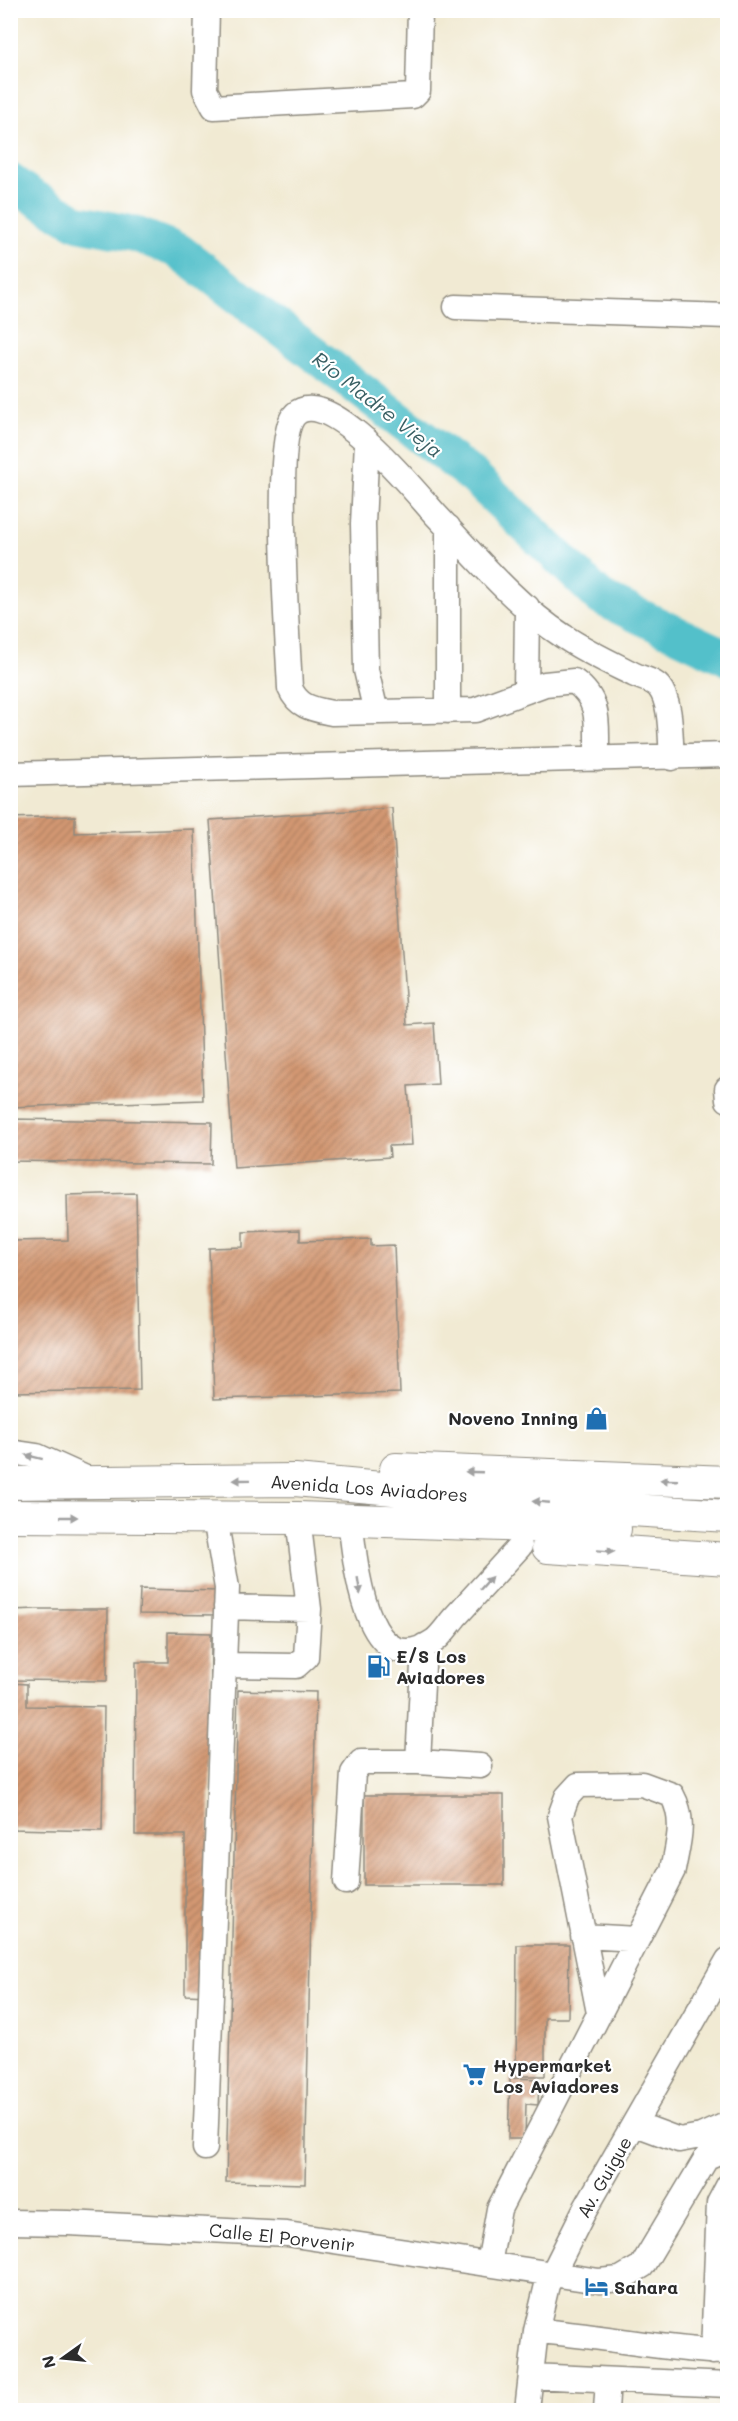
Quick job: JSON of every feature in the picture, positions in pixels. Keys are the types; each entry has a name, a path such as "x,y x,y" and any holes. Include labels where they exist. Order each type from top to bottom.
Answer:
{"main road":[{"path":"295,1480 380,1469 728,1482"},
{"name":"Avenida Los Aviadores","path":"10,1483 295,1480 598,1518 728,1537"},
{"name":"Avenida Los Aviadores","path":"10,1516 598,1518 728,1516"},
{"path":"298,1518 406,1538 728,1559"}],"street":[{"path":"207,10 205,90 214,106 413,96 418,91 420,10"},
{"path":"456,307 728,316"},
{"path":"597,759 596,711 588,691 574,681 545,684 476,710 332,713 310,709 295,700 290,688 284,510 284,451 287,431 294,416 303,409 316,408 335,416 367,441 527,608 562,636 654,682 664,698 672,758"},
{"path":"367,441 363,524 366,670 376,712"},
{"path":"448,527 448,711"},
{"path":"526,691 527,608"},
{"path":"10,774 728,755"},
{"path":"727,1089 728,1100"},
{"path":"10,1452 37,1456 95,1482"},
{"path":"205,2148 227,1588 215,1518"},
{"path":"224,1665 296,1666 306,1657 309,1609 298,1518"},
{"path":"351,1528 360,1596 382,1641 400,1652 424,1646 435,1640 520,1546"},
{"path":"226,1607 309,1609"},
{"path":"418,1762 424,1646"},
{"path":"346,1882 353,1773 356,1766 362,1762 418,1762 480,1766"},
{"path":"489,2264 500,2209 673,1870 681,1825 680,1809 672,1795 642,1784 578,1785 567,1797 560,1816 599,2013"},
{"path":"583,1936 638,1938"},
{"name":"Av. Guigue","path":"527,2410 536,2331 552,2273 583,2213 728,1960"},
{"path":"636,2124 679,2140 702,2136 728,2124"},
{"name":"Calle El Porvenir","path":"10,2222 287,2234 599,2281 620,2279 642,2266 707,2157 728,2148"},
{"path":"536,2331 581,2334 627,2344 720,2352 720,2203 728,2186"},
{"path":"531,2376 728,2385"},
{"path":"606,2410 608,2380"}],"building":[{"path":"392,808 407,1025 434,1023 438,1084 408,1086 412,1145 389,1146 390,1157 234,1168 210,820"},
{"path":"75,816 75,833 194,829 203,1100 10,1107 10,818"},
{"path":"10,1119 212,1122 211,1164 10,1161"},
{"path":"136,1193 140,1390 10,1392 10,1241 68,1240 67,1195"},
{"path":"300,1230 300,1241 371,1239 371,1246 394,1245 400,1393 214,1399 209,1248 243,1247 243,1232"},
{"path":"140,1589 219,1591 219,1615 139,1614"},
{"path":"108,1609 107,1681 10,1680 10,1610"},
{"path":"168,1632 211,1633 209,1996 185,1995 185,1835 135,1835 136,1662 168,1662"},
{"path":"10,1683 27,1684 27,1706 104,1707 102,1831 10,1829"},
{"path":"238,1690 316,1692 305,2184 226,2182"},
{"path":"364,1795 504,1795 504,1885 364,1885"},
{"path":"517,1945 569,1945 568,2018 545,2018 545,2076 516,2076"},
{"path":"510,2078 539,2079 538,2105 526,2104 525,2139 508,2139"}],"waterway":[{"name":"Río Madre Vieja","path":"10,181 78,223 135,234 179,251 474,477 601,598 728,658"}],"place":[{"name":"Noveno Inning","path":"596,1418"},
{"name":"E/S Los Aviadores","path":"378,1666"},
{"name":"Hypermarket Los Aviadores","path":"475,2075"},
{"name":"Sahara","path":"596,2287"}]}
